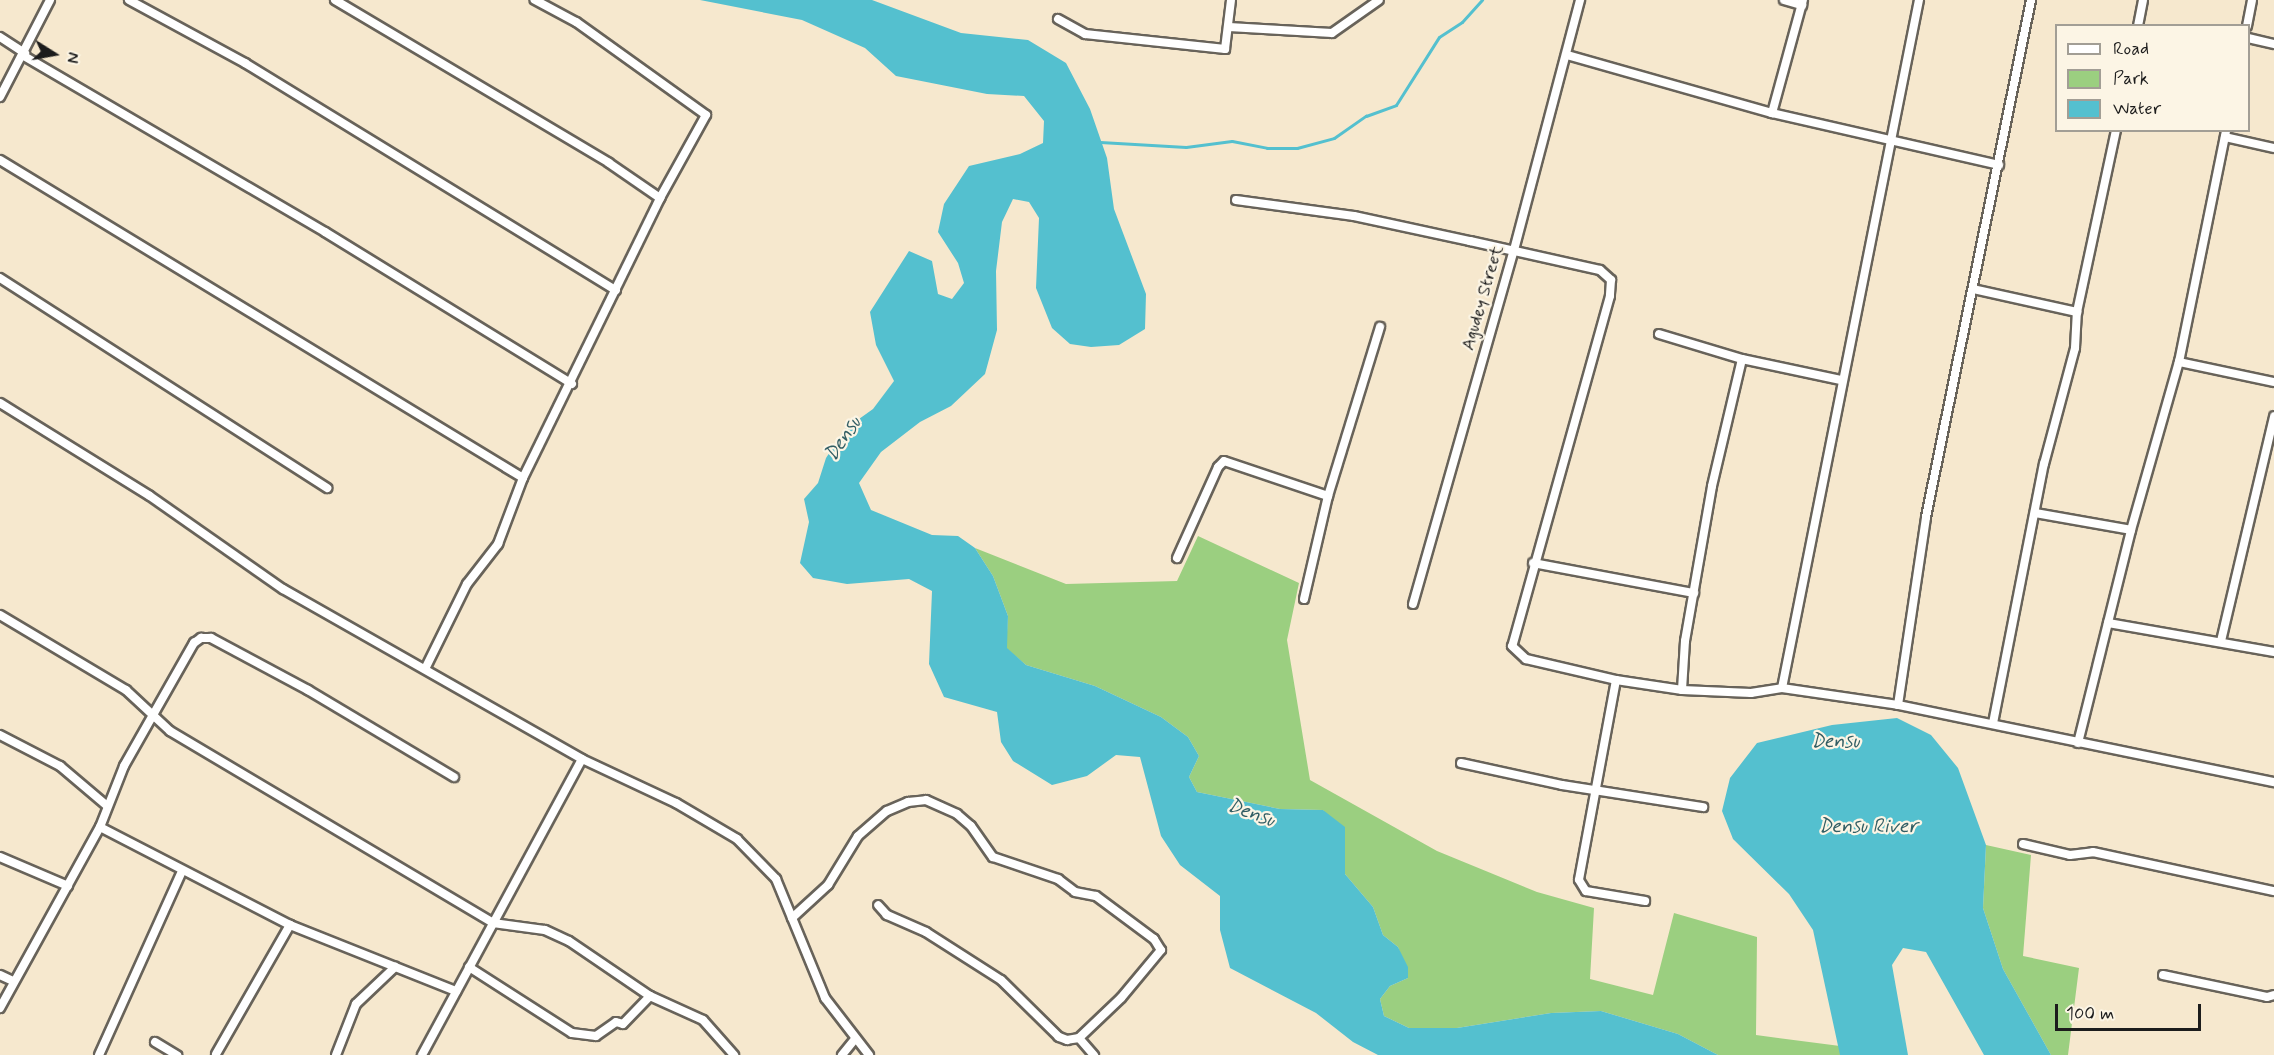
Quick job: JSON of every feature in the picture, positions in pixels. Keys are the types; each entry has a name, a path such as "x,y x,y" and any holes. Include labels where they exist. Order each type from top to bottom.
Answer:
{"street":[{"path":"0,97 24,55 50,0"},
{"path":"129,0 245,63 616,290"},
{"path":"335,0 609,163 660,198"},
{"path":"425,669 467,584 498,544 523,478 572,384 660,198 706,115 576,22 535,0"},
{"path":"1058,19 1085,34 1225,49 1231,0"},
{"path":"1229,27 1332,33 1379,0"},
{"name":"Agudey Street","path":"1413,604 1514,250 1580,0"},
{"path":"1772,113 1803,2 1784,0"},
{"path":"1782,688 1888,142 1919,0"},
{"path":"1898,705 1926,517 2031,0"},
{"path":"2138,24 2143,0"},
{"path":"2247,24 2252,0"},
{"path":"0,37 24,55 325,232 572,384"},
{"path":"2250,38 2274,44"},
{"path":"1567,55 1772,113 1888,142 1999,165"},
{"path":"1993,723 2044,464 2075,348 2077,312 2116,132"},
{"path":"2078,742 2131,530 2179,362 2226,134 2274,148"},
{"path":"0,160 523,478"},
{"path":"1236,200 1354,216 1514,250 1600,270 1611,280 1610,296 1533,563 1512,646 1526,659 1616,680 1682,690 1751,693 1782,688 1898,705 2274,782"},
{"path":"0,278 327,488"},
{"path":"1973,289 2077,312"},
{"path":"1304,599 1328,496 1380,327"},
{"path":"1659,334 1742,359 1841,380"},
{"path":"1682,690 1694,593 1725,422 1742,359"},
{"path":"2179,362 2274,382"},
{"path":"0,403 150,496 283,589 582,759 676,803 737,839 776,879 825,998 869,1055"},
{"path":"2221,641 2274,416"},
{"path":"1177,558 1218,467 1224,461 1328,496"},
{"path":"2035,513 2131,530"},
{"path":"1533,563 1694,593"},
{"path":"0,615 118,685 142,702 150,717 493,923 553,934 650,996 703,1020 731,1054"},
{"path":"2108,623 2274,652"},
{"path":"0,1008 100,827 106,805 150,717 194,643 211,638 454,777"},
{"path":"1616,680 1594,789 1579,880 1581,887 1645,901"},
{"path":"0,735 60,766 106,805"},
{"path":"422,1055 582,759"},
{"path":"1461,763 1703,807"},
{"path":"792,918 828,885 858,836 887,811 908,802 939,804 971,826 993,857 1058,879 1075,891 1096,896 1161,945 1156,958 1121,998 1079,1038"},
{"path":"100,827 290,925 456,991"},
{"path":"2023,844 2070,855 2093,852 2274,891"},
{"path":"0,857 68,886"},
{"path":"99,1055 182,871"},
{"path":"878,905 887,915 926,932 1001,980 1059,1037 1079,1038 1094,1055"},
{"path":"216,1054 290,925"},
{"path":"336,1055 356,1004 395,967"},
{"path":"469,967 572,1033 597,1036 616,1022 623,1024 650,996"},
{"path":"0,975 13,981"},
{"path":"2163,975 2266,997 2274,995"},
{"path":"842,1055 855,1039"},
{"path":"156,1042 177,1055"}],"green space":[{"path":"1198,536 1299,583 1287,640 1310,780 1437,851 1537,892 1594,908 1590,979 1653,995 1674,913 1757,937 1756,1035 1840,1046 1840,1055 1718,1055 1678,1034 1601,1011 1551,1013 1457,1028 1409,1028 1384,1016 1380,999 1390,986 1408,978 1398,947 1383,935 1373,907 1345,874 1345,855 1323,810 1280,809 1197,792 1189,777 1199,756 1188,737 1161,717 1095,686 1026,665 1006,648 1008,616 993,576 975,548 1066,584 1177,581"},
{"path":"1986,845 2031,855 2023,956 2079,968 2068,1055 2051,1055 2003,969 1983,908"}],"water":[{"name":"Densu","path":"700,0 872,0 961,33 1028,40 1066,63 1090,109 1107,158 1114,209 1146,294 1145,329 1119,345 1091,347 1070,344 1052,328 1036,288 1039,218 1029,202 1013,199 1002,222 996,271 997,330 985,374 951,406 920,422 881,452 859,483 871,510 932,535 958,536 975,548 993,576 1008,616 1007,648 1026,665 1095,686 1161,717 1188,737 1199,756 1189,777 1197,792 1280,809 1323,810 1345,827 1345,874 1373,907 1383,935 1398,947 1408,967 1408,978 1390,986 1380,999 1384,1016 1409,1028 1457,1028 1551,1013 1601,1011 1678,1034 1718,1055 1378,1055 1353,1042 1316,1013 1230,968 1220,930 1220,896 1180,865 1161,836 1140,757 1116,755 1087,776 1052,785 1013,761 1001,742 997,712 944,697 929,664 932,591 909,579 847,584 813,578 800,563 809,522 804,499 818,483 826,458 845,429 873,409 894,381 876,345 870,312 909,251 932,261 938,294 952,299 964,283 958,263 938,232 944,204 969,166 1020,154 1043,143 1044,121 1024,96 987,94 896,76 865,48 802,20"},
{"name":"Densu River","path":"1897,718 1931,735 1958,768 1986,845 1983,908 2003,969 2051,1055 1984,1055 1926,952 1903,948 1892,965 1908,1055 1840,1055 1813,930 1789,894 1733,839 1722,811 1730,778 1757,743 1832,725"}],"waterway":[{"path":"1100,142 1186,147 1232,141 1267,148 1297,148 1334,138 1366,116 1396,105 1439,37 1462,22 1482,0"}]}
